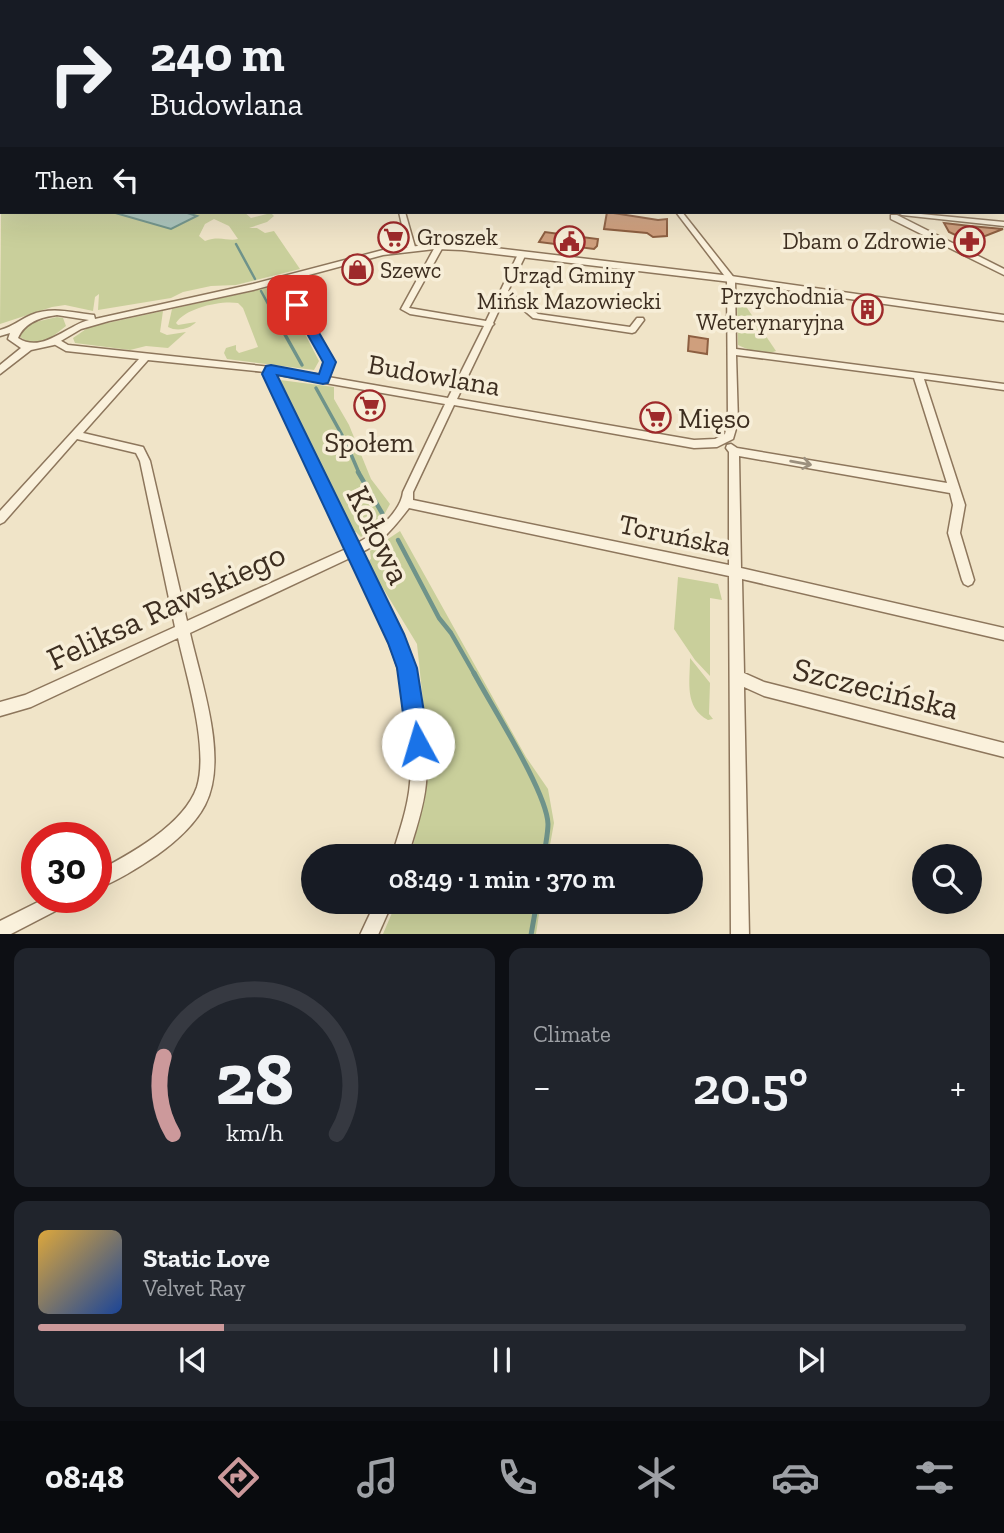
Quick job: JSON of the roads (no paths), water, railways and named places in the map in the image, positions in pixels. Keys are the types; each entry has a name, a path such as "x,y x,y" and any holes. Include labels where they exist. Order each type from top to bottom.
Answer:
{"street":[{"path":"403,214 411,247"},
{"path":"681,214 732,279 732,429 722,441 734,451 954,489"},
{"path":"884,214 1004,223"},
{"path":"900,214 944,241 1004,272"},
{"path":"916,218 944,241"},
{"path":"440,245 405,309 489,324"},
{"path":"0,370 30,346 55,341 74,323 283,279 379,253 440,245 732,279 1004,318"},
{"path":"354,551 383,532 407,503 408,492 522,254"},
{"path":"283,279 329,362 323,379"},
{"path":"503,292 508,293 536,316 632,330 640,320"},
{"path":"0,333 54,313 70,314 74,323"},
{"path":"0,362 16,341 20,327"},
{"path":"0,339 30,346"},
{"name":"Budowlana","path":"55,341 66,348 271,370 694,444 722,441"},
{"path":"731,351 1004,387"},
{"path":"0,519 145,357"},
{"name":"Kołowa","path":"271,370 269,374 397,641 407,668 414,706 419,764 418,785 403,844"},
{"path":"918,376 959,505 954,533 968,580"},
{"path":"74,435 139,450 145,461 205,730 204,787 191,812 159,843 112,871"},
{"path":"734,451 740,934"},
{"name":"Toruńska","path":"407,503 736,572 1004,634"},
{"name":"Feliksa Rawskiego","path":"0,709 26,702 354,551"},
{"name":"Szczecińska","path":"736,677 764,688 1004,750"},
{"path":"0,930 33,913"},
{"path":"369,934 379,914"}],"water":[{"path":"119,214 197,216 171,229"}],"waterway":[{"path":"236,244 255,279"},
{"path":"261,291 275,317"},
{"path":"274,315 302,365"},
{"path":"316,388 342,435"},
{"path":"344,438 359,473"},
{"path":"358,472 382,513"},
{"path":"398,540 439,618 451,633 475,675"},
{"path":"474,673 538,791 548,824 546,844"},
{"path":"531,934 535,914"}],"place":[{"name":"Groszek","path":"394,237"},
{"name":"Urząd Gminy Mińsk Mazowiecki","path":"569,241"},
{"name":"Dbam o Zdrowie","path":"969,241"},
{"name":"Szewc","path":"357,270"},
{"name":"Przychodnia Weterynaryjna","path":"867,309"},
{"name":"Społem","path":"369,405"},
{"name":"Mięso","path":"655,418"}]}
